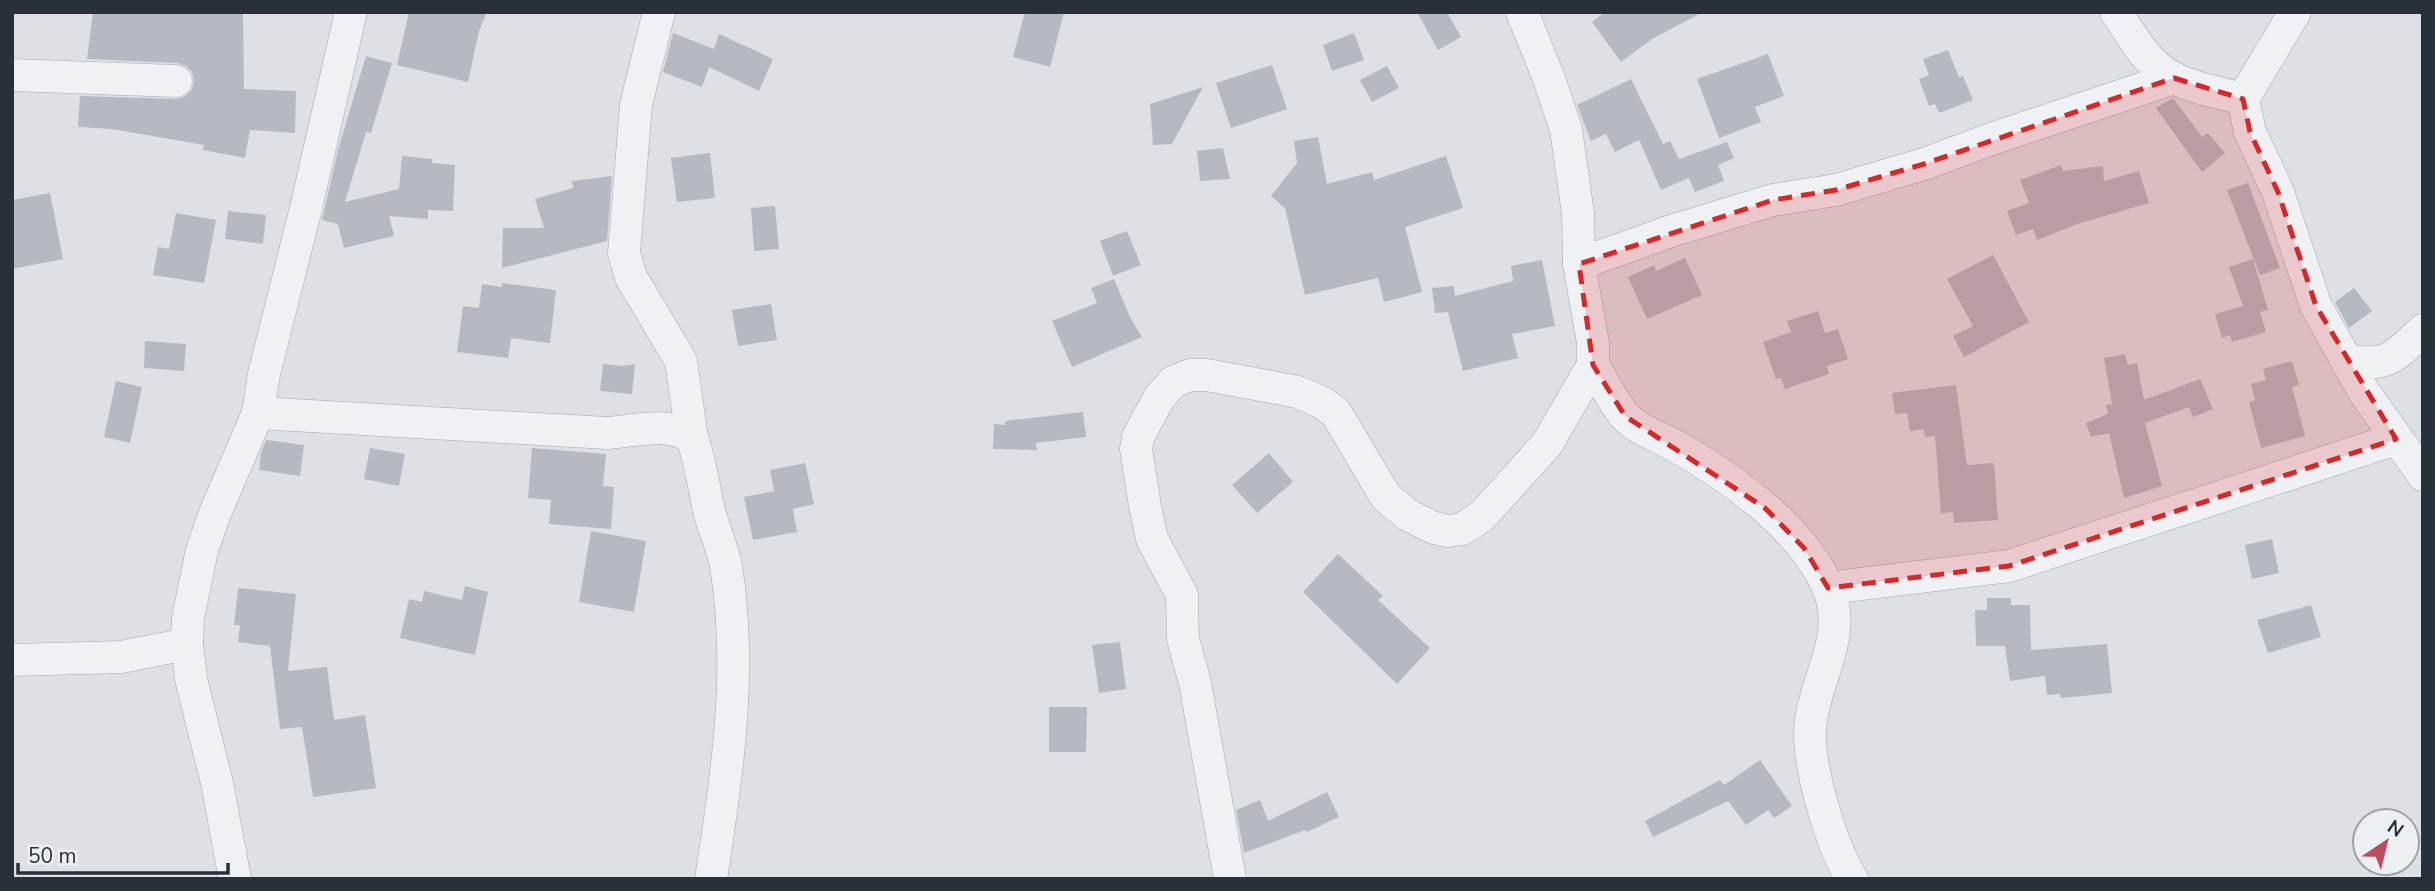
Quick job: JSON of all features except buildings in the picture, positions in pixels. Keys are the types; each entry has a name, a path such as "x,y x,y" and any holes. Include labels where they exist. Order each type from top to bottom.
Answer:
{"street":[{"path":"235,879 217,783 191,679 187,644 188,618 202,550 258,413 264,374 351,12"},
{"path":"659,12 636,105 624,253 631,277 681,360 692,438 711,516 726,562 730,592 731,707 725,794 711,879"},
{"path":"1230,879 1195,683 1183,639 1182,595 1152,539 1145,506 1136,449 1142,426 1159,398 1173,382 1181,378 1207,376 1298,392 1323,403 1336,413 1386,496 1408,515 1434,528 1448,531 1462,529 1482,516 1547,444 1593,365 1593,343 1579,264 1577,202 1566,129 1522,12"},
{"path":"2116,12 2152,63 2174,78 2243,99"},
{"path":"2295,12 2243,99 2250,132 2278,192 2316,306 2346,362 2423,475"},
{"path":"12,75 176,81"},
{"path":"1579,264 1671,231 1773,200 1836,190 1924,164 2174,78"},
{"path":"2346,362 2374,364 2396,355 2423,330"},
{"path":"1593,365 1625,416 1679,448 1765,508 1804,548 1828,588 1836,620 1829,660 1812,710 1810,738 1815,773 1836,845 1852,879"},
{"path":"258,413 607,433 678,430 692,438"},
{"path":"1828,588 2009,566 2396,439"},
{"path":"12,660 121,657 187,644"}],"highlighted area":[{"path":"2174,78 2243,99 2250,132 2278,192 2316,306 2396,439 2009,566 1828,588 1804,548 1765,508 1625,416 1593,365 1579,264 1773,200 1836,190 1924,164"}]}
